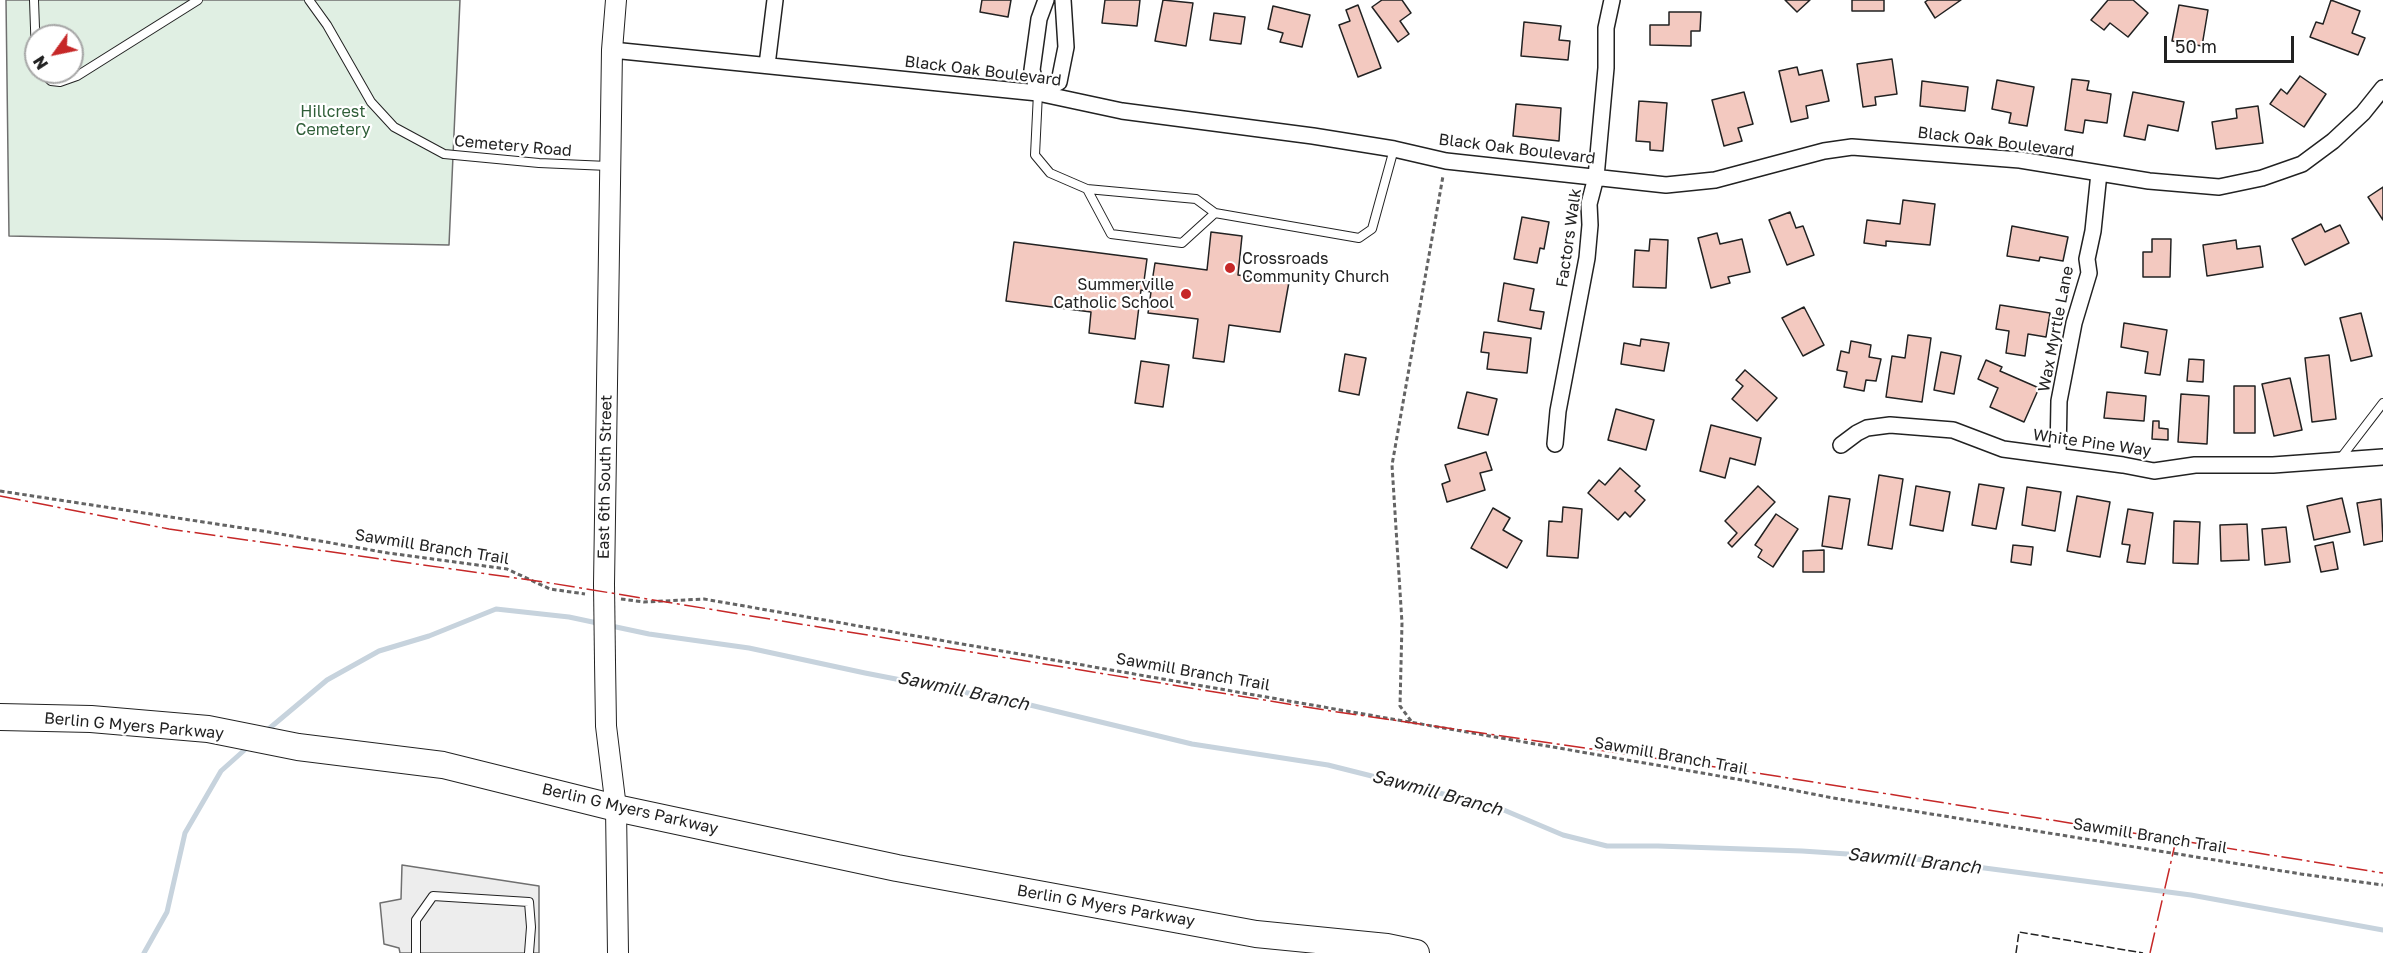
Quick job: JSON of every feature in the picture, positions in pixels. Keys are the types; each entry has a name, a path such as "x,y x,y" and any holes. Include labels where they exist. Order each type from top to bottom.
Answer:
{"main road":[{"name":"Berlin G Myers Parkway","path":"0,717 91,719 208,729 298,747 443,765 616,808 897,868 1256,933 1387,947 1416,953"},
{"name":"Berlin G Myers Parkway","path":"1256,933 1307,953"}],"street":[{"name":"East 6th South Street","path":"616,0 612,50 604,584 606,726 616,808 618,953"},
{"path":"766,65 775,0"},
{"path":"1046,0 1039,19 1032,70 1038,93 1059,82 1066,47 1063,0"},
{"name":"Factors Walk","path":"1555,444 1558,411 1587,258 1589,204 1596,177 1606,68 1606,28 1612,0"},
{"name":"Black Oak Boulevard","path":"612,50 1038,93 1122,111 1313,136 1394,149 1446,161 1666,185 1688,184 1741,174 1824,151 1852,147 2020,160 2149,181 2219,187 2262,178 2302,164 2317,154 2364,113 2383,88"},
{"name":"Wax Myrtle Lane","path":"2058,456 2059,401 2074,323 2089,273 2087,259 2093,231 2099,173"},
{"name":"White Pine Way","path":"1841,445 1867,428 1890,425 1953,430 2003,450 2154,471 2195,465 2273,465 2383,457"}],"lane":[{"path":"34,0 35,24"},
{"path":"84,72 198,0"},
{"name":"Cemetery Road","path":"309,0 327,25 371,102 394,128 444,154 539,163 610,166"},
{"path":"1038,93 1035,155 1050,173 1087,189 1196,200 1215,213 1359,238 1372,229 1394,149"},
{"path":"1087,189 1111,234 1182,243 1215,213"},
{"path":"2338,461 2383,403"},
{"path":"416,953 416,920 433,897 529,902 531,927 529,953"}],"path":[{"path":"1412,723 1400,706 1402,623 1392,465 1446,161"},
{"name":"Sawmill Branch Trail","path":"0,491 269,532 388,553 507,569 550,589 585,594"},
{"name":"Sawmill Branch Trail","path":"621,599 644,602 704,599 1742,780 1833,798 2301,874 2383,885"}],"green space":[{"name":"Hillcrest Cemetery","path":"6,0 460,0 449,245 9,236"}],"shaded area":[{"path":"402,865 539,886 539,953 400,953 399,948 384,944 380,903 401,899"}],"building":[{"path":"982,0 1011,0 1008,17 980,12"},
{"path":"1105,0 1140,0 1137,26 1102,23"},
{"path":"1163,0 1193,3 1186,46 1155,41"},
{"path":"1382,0 1402,0 1411,13 1400,21 1409,34 1398,42 1372,7"},
{"path":"1785,0 1810,0 1797,12"},
{"path":"1852,0 1884,0 1884,11 1852,11"},
{"path":"1928,0 1961,0 1935,18 1925,2"},
{"path":"2108,0 2133,0 2148,13 2128,37 2110,23 2104,30 2091,20"},
{"path":"2331,0 2360,11 2352,33 2365,38 2358,55 2310,37 2316,22 2323,24"},
{"path":"1358,5 1381,68 1358,77 1339,25 1350,21 1346,10"},
{"path":"2179,5 2208,10 2202,46 2172,41"},
{"path":"1273,6 1310,15 1302,47 1280,42 1283,33 1268,29"},
{"path":"1669,12 1701,12 1700,31 1691,31 1691,46 1650,45 1650,25 1669,25"},
{"path":"1214,13 1245,17 1241,44 1210,40"},
{"path":"1524,22 1561,26 1559,40 1570,41 1568,60 1521,56"},
{"path":"1892,59 1897,94 1875,97 1876,105 1863,107 1857,64"},
{"path":"1797,67 1799,75 1822,70 1829,101 1806,106 1808,118 1791,122 1779,71"},
{"path":"2300,76 2326,94 2304,127 2270,104 2281,89 2287,94"},
{"path":"2072,79 2089,81 2087,90 2111,94 2107,123 2085,120 2083,133 2065,130"},
{"path":"1997,80 2034,87 2027,126 2009,123 2011,113 1992,109"},
{"path":"1922,81 1968,87 1965,111 1920,106"},
{"path":"1744,92 1753,124 1738,128 1742,141 1724,146 1712,100"},
{"path":"2133,92 2184,102 2178,131 2148,125 2145,140 2124,136"},
{"path":"1639,101 1667,103 1663,151 1650,150 1650,142 1636,141"},
{"path":"1516,104 1561,108 1559,141 1513,136"},
{"path":"2258,106 2263,143 2216,149 2212,122 2237,118 2236,109"},
{"path":"2383,187 2383,220 2368,197"},
{"path":"1903,200 1935,204 1930,245 1886,241 1886,246 1864,243 1867,220 1900,224"},
{"path":"1790,212 1796,228 1803,226 1814,255 1787,265 1769,220"},
{"path":"1522,217 1549,222 1544,249 1540,248 1537,263 1514,259"},
{"path":"2321,224 2325,232 2340,225 2349,243 2305,265 2292,239"},
{"path":"2012,226 2068,237 2063,261 2040,257 2039,261 2007,256"},
{"path":"1211,232 1242,236 1238,275 1289,282 1280,332 1229,325 1224,362 1193,358 1198,319 1148,313 1151,292 1141,290 1135,339 1089,333 1091,312 1006,301 1014,242 1147,259 1144,281 1152,282 1155,263 1207,270"},
{"path":"1717,233 1720,244 1742,239 1750,272 1728,277 1730,283 1711,288 1698,238"},
{"path":"1650,239 1668,240 1666,288 1633,287 1635,250 1649,251"},
{"path":"2152,239 2171,239 2170,277 2143,277 2143,252 2152,252"},
{"path":"2236,240 2237,249 2260,246 2263,267 2207,276 2203,245"},
{"path":"1504,283 1534,289 1530,310 1544,312 1541,329 1498,321"},
{"path":"2000,305 2050,313 2046,337 2028,334 2025,356 2006,353 2009,331 1996,329"},
{"path":"1804,307 1824,345 1803,356 1782,318"},
{"path":"2361,313 2372,356 2351,361 2340,318"},
{"path":"2124,323 2167,330 2160,375 2145,373 2148,352 2121,347"},
{"path":"1484,332 1531,338 1527,373 1487,369 1489,353 1481,352"},
{"path":"1908,335 1931,338 1922,402 1886,397 1892,356 1905,358"},
{"path":"1641,339 1669,343 1664,371 1621,364 1624,343 1640,346"},
{"path":"1851,341 1871,345 1869,357 1881,359 1876,381 1866,380 1864,391 1844,387 1847,372 1837,370 1841,351 1849,353"},
{"path":"1941,352 1961,356 1954,394 1934,390"},
{"path":"1345,354 1366,358 1359,395 1339,391"},
{"path":"2329,355 2336,419 2312,422 2305,358"},
{"path":"2189,359 2204,360 2203,382 2187,381"},
{"path":"1986,360 2002,367 2000,371 2039,388 2024,422 1990,407 1998,388 1978,379"},
{"path":"1141,361 1169,365 1163,407 1135,403"},
{"path":"1745,370 1777,398 1757,421 1732,399 1743,386 1736,380"},
{"path":"2290,378 2302,430 2274,436 2262,384"},
{"path":"2234,386 2255,386 2255,433 2234,433"},
{"path":"1467,392 1497,399 1488,435 1458,428"},
{"path":"2107,392 2146,396 2144,421 2104,418"},
{"path":"2181,394 2209,396 2207,444 2178,442"},
{"path":"1616,409 1654,420 1646,450 1608,440"},
{"path":"2153,421 2159,421 2159,428 2168,429 2168,440 2152,439"},
{"path":"1711,425 1761,438 1755,465 1730,458 1725,478 1700,471"},
{"path":"1486,452 1492,470 1480,473 1485,490 1447,502 1442,484 1450,481 1445,465"},
{"path":"1620,468 1640,486 1635,491 1645,500 1630,517 1625,512 1618,520 1588,493 1599,480 1605,485"},
{"path":"1879,475 1903,479 1892,549 1868,545"},
{"path":"1979,484 2004,488 1996,529 1972,525"},
{"path":"1758,486 1775,502 1732,547 1728,543 1737,533 1725,521"},
{"path":"1916,486 1950,492 1943,531 1910,525"},
{"path":"2027,487 2061,492 2055,531 2022,525"},
{"path":"1829,496 1850,499 1842,549 1822,546"},
{"path":"2077,496 2110,502 2100,557 2067,551"},
{"path":"2342,498 2350,532 2314,540 2307,506"},
{"path":"2381,499 2383,541 2364,545 2357,503"},
{"path":"1563,507 1582,509 1578,558 1547,556 1549,521 1562,522"},
{"path":"1493,508 1510,518 1503,530 1522,541 1507,568 1471,548"},
{"path":"2128,509 2153,513 2145,564 2127,562 2130,545 2122,544"},
{"path":"1776,514 1798,529 1773,567 1758,557 1762,550 1755,545"},
{"path":"2174,521 2200,522 2198,564 2173,563"},
{"path":"2247,524 2249,560 2221,561 2220,525"},
{"path":"2286,527 2290,562 2265,565 2262,529"},
{"path":"2333,542 2338,569 2321,572 2315,546"},
{"path":"2013,545 2033,547 2031,565 2011,562"},
{"path":"1824,550 1824,572 1803,572 1803,551"}],"waterway":[{"name":"Sawmill Branch","path":"265,732 327,680 379,651 429,636 496,609 569,617 649,634 749,648 1030,705 1192,744 1328,765 1499,808 1563,835 1607,846 1802,851 1908,858 2191,895 2383,930"},
{"path":"144,953 167,912 185,833 221,771 249,746"}],"fence":[{"path":"2016,953 2019,932 2143,953"}],"power":[{"path":"0,496 169,529 544,582 1331,711 1763,774 2383,873"},
{"path":"2150,953 2176,840"}],"place":[{"name":"Crossroads Community Church","path":"1230,268"},
{"name":"Summerville Catholic School","path":"1186,294"}]}
